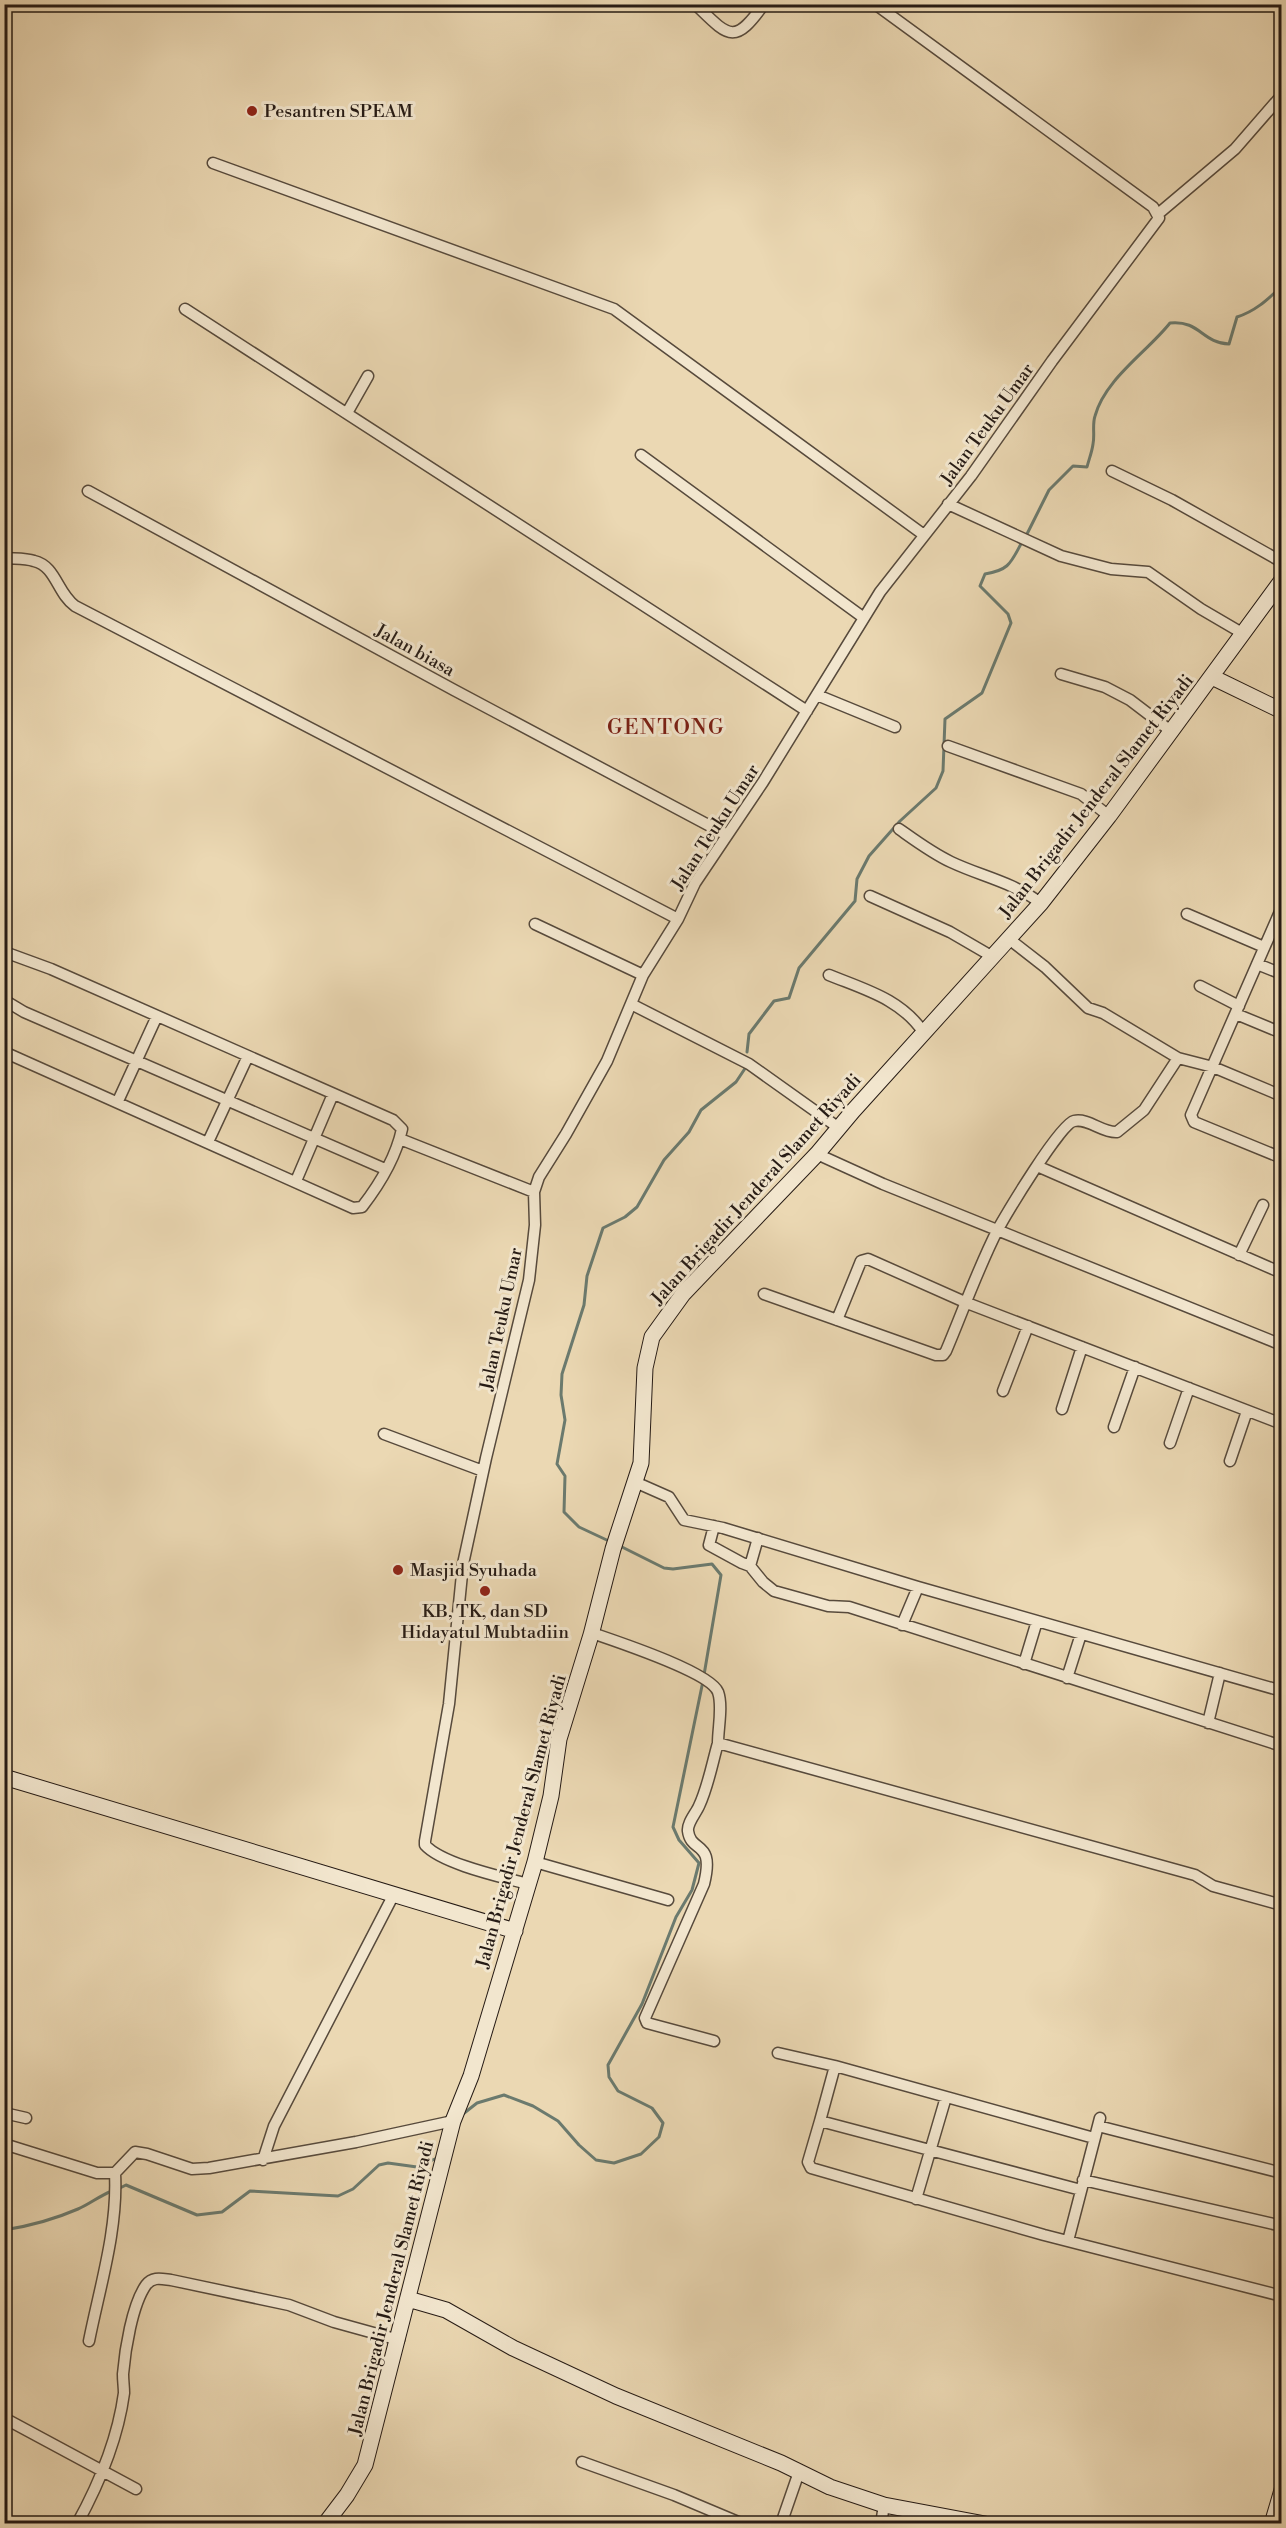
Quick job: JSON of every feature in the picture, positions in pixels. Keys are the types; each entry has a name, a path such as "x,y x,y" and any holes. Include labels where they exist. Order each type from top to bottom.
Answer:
{"main road":[{"name":"Jalan Brigadir Jenderal Slamet Riyadi","path":"325,2523 358,2480 365,2465 399,2340 453,2121 471,2076 535,1862 551,1796 556,1751 643,1452 645,1368 652,1337 683,1294 817,1154 1041,903 1172,732 1281,580"},
{"path":"1212,677 1281,711"},
{"path":"4,1777 515,1931"},
{"path":"408,2299 446,2310 513,2348 616,2396 748,2448 841,2491 943,2521 985,2523"},
{"path":"1272,2523 1281,2490"}],"street":[{"path":"695,4 726,32 734,33 746,29 764,4"},
{"path":"875,4 1153,207 1158,214 1235,149 1281,94"},
{"path":"213,163 614,309 924,535"},
{"name":"Jalan Teuku Umar","path":"528,1884 475,1870 435,1853 425,1845 449,1704 463,1564 529,1280 535,1224 534,1192 544,1166 566,1134 607,1061 643,975 678,919 695,883 764,782 880,592 971,476 1052,361 1158,222 1158,214"},
{"path":"185,309 807,711"},
{"path":"347,413 368,376"},
{"path":"641,455 864,618"},
{"path":"1112,471 1172,500 1281,561"},
{"name":"Jalan biasa","path":"88,491 727,835"},
{"path":"948,504 1018,537 1080,562 1111,569 1148,572 1201,609 1242,633"},
{"path":"4,558 33,560 43,564 50,570 62,594 75,606 678,919"},
{"path":"1060,674 1105,687 1131,700 1172,732"},
{"path":"817,694 895,727"},
{"path":"948,746 1081,795 1109,816"},
{"path":"899,829 944,858 1020,888 1041,903"},
{"path":"870,896 950,932 993,957"},
{"path":"1281,907 1278,922 1264,947 1191,1114 1194,1122 1281,1158"},
{"path":"1186,914 1264,947"},
{"path":"535,924 643,975"},
{"path":"1009,939 1045,967 1088,1008 1106,1015 1178,1058 1213,1067 1281,1096"},
{"path":"4,1052 353,1208 362,1207 376,1189 400,1139 402,1129 393,1120 51,969 10,954"},
{"path":"1257,964 1281,974"},
{"path":"829,975 884,997 914,1017 924,1033"},
{"path":"1200,986 1237,1010 1281,1033"},
{"path":"4,1000 24,1012 386,1169"},
{"path":"631,1004 749,1064 838,1128"},
{"path":"118,1101 157,1016"},
{"path":"208,1142 248,1056"},
{"path":"764,1294 936,1355 943,1355 998,1230 1037,1166 1068,1124 1074,1121 1089,1123 1112,1132 1121,1130 1144,1110 1178,1058"},
{"path":"297,1182 333,1094"},
{"path":"400,1139 534,1192"},
{"path":"817,1154 883,1184 1281,1345"},
{"path":"1037,1166 1281,1274"},
{"path":"1239,1255 1263,1205"},
{"path":"837,1320 861,1261 864,1259 967,1303 1281,1424"},
{"path":"1003,1391 1028,1326"},
{"path":"1062,1409 1082,1347"},
{"path":"1114,1427 1135,1368"},
{"path":"1170,1443 1189,1388"},
{"path":"1230,1461 1247,1411"},
{"path":"384,1434 483,1471"},
{"path":"635,1482 669,1497 684,1520 758,1538 918,1587 1281,1691"},
{"path":"714,1526 709,1545 750,1566 774,1591 828,1606 849,1606 1281,1746"},
{"path":"750,1566 758,1538"},
{"path":"902,1625 918,1587"},
{"path":"1024,1664 1037,1621"},
{"path":"592,1633 648,1652 693,1673 712,1683 719,1699 718,1743 702,1800 688,1827 690,1837 706,1852 708,1861 704,1884 645,2018 647,2023 714,2041"},
{"path":"1067,1678 1081,1634"},
{"path":"1208,1723 1220,1673"},
{"path":"718,1743 1195,1875 1213,1886 1281,1905"},
{"path":"535,1862 668,1900"},
{"path":"263,2160 267,2144 284,2107 394,1894"},
{"path":"778,2053 835,2066 1094,2138"},
{"path":"835,2066 808,2162 810,2167 1068,2241 1281,2296"},
{"path":"916,2199 946,2097"},
{"path":"4,2113 26,2118"},
{"path":"89,2341 111,2233 115,2177 135,2152 192,2169 263,2160 453,2121"},
{"path":"820,2121 1082,2185 1281,2226"},
{"path":"1068,2241 1099,2122 1281,2173"},
{"path":"4,2144 115,2177"},
{"path":"77,2523 102,2471 119,2418 124,2391 123,2376 134,2317 141,2294 150,2280 157,2278 171,2280 289,2305 334,2322 399,2340"},
{"path":"4,2418 136,2489"},
{"path":"582,2462 614,2472 743,2523"},
{"path":"781,2523 799,2472"},
{"path":"881,2523 884,2505"}],"waterway":[{"path":"1026,536 1049,490 1073,466 1087,467 1093,447 1095,416 1108,390 1170,323 1188,325 1213,340 1229,344 1237,317 1256,308 1282,286"},
{"path":"747,1052 749,1034 774,1001 789,998 799,968 855,901 857,879 869,856 900,821 936,788 943,771 945,719 982,693 1011,623 1008,614 980,586 985,574 1000,570 1009,564 1022,542"},
{"path":"611,1542 579,1527 564,1512 565,1476 557,1464 565,1420 561,1395 562,1374 584,1305 587,1276 603,1228 625,1217 637,1207 664,1160 689,1132 701,1110 736,1082 746,1067"},
{"path":"620,1546 664,1568 712,1564 721,1575 704,1675"},
{"path":"463,2114 477,2103 504,2095 533,2106 558,2121 596,2160 614,2163 641,2154 659,2137 663,2123 652,2108 618,2091 609,2077 608,2065 642,2004 676,1917 692,1890 699,1863 679,1840 673,1827 703,1681"},
{"path":"118,2189 126,2185 197,2215 222,2212 250,2191 338,2196 353,2189 379,2165 388,2163 417,2167 437,2158"},
{"path":"4,2230 60,2216 112,2191"}],"place":[{"name":"Pesantren SPEAM","path":"252,111"},
{"name":"Masjid Syuhada","path":"398,1570"},
{"name":"KB, TK, dan SD Hidayatul Mubtadiin","path":"485,1591"}],"district":[{"name":"GENTONG","path":"666,727"}]}
